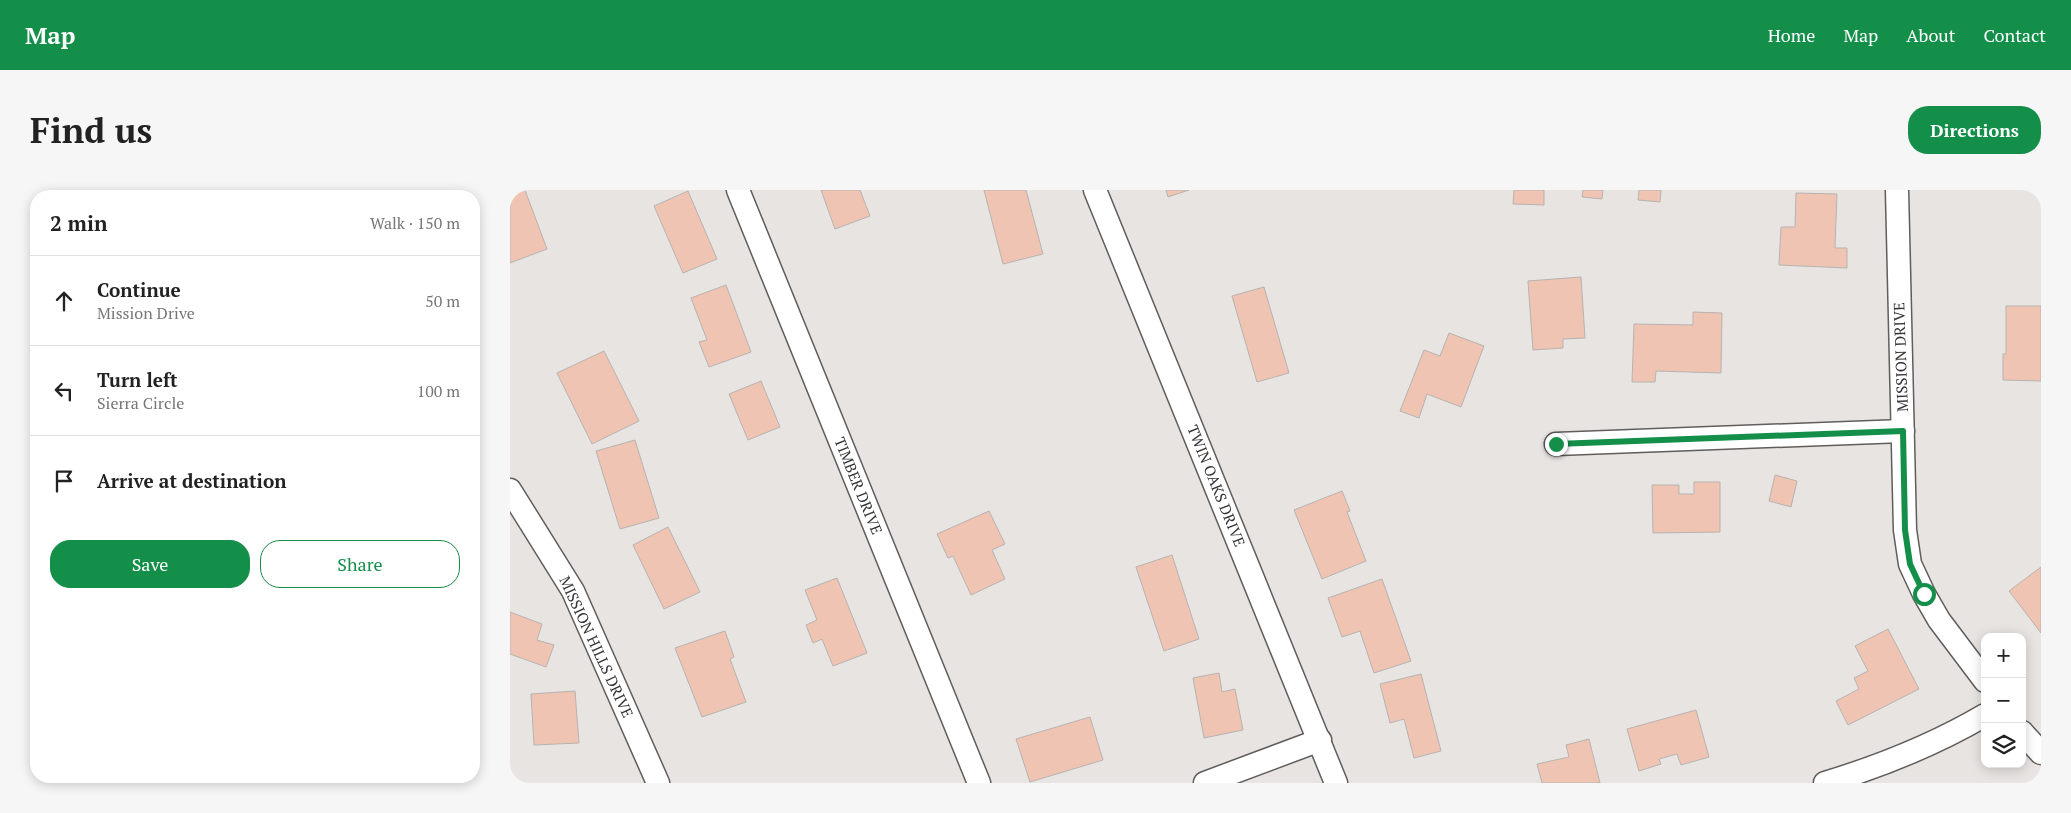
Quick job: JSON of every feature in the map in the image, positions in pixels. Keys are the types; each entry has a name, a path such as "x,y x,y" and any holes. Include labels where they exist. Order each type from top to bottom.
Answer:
{"street":[{"name":"TIMBER DRIVE","path":"738,190 979,783"},
{"name":"TWIN OAKS DRIVE","path":"1095,190 1336,783"},
{"name":"MISSION DRIVE","path":"1897,190 1905,530 1910,564 1939,620 1983,678"},
{"path":"1556,444 1903,431"},
{"name":"MISSION HILLS DRIVE","path":"510,490 573,591 658,783"},
{"path":"1825,783 1872,769 1955,732 1981,717"},
{"path":"2026,736 2041,753"},
{"path":"1205,783 1320,740"}],"building":[{"path":"510,190 525,190 547,249 510,263"},
{"path":"821,190 860,190 870,216 835,229"},
{"path":"984,190 1026,190 1043,254 1003,264"},
{"path":"1166,190 1189,190 1168,197"},
{"path":"1514,190 1544,190 1544,205 1513,204"},
{"path":"1583,190 1603,190 1602,199 1582,197"},
{"path":"1639,190 1661,190 1660,202 1638,200"},
{"path":"688,191 717,259 683,273 654,206"},
{"path":"1796,193 1837,194 1835,248 1847,248 1847,268 1779,265 1781,227 1795,227"},
{"path":"1581,277 1585,338 1563,339 1563,348 1533,350 1528,281"},
{"path":"726,285 751,352 709,367 699,342 707,340 691,298"},
{"path":"1264,287 1289,373 1257,382 1232,296"},
{"path":"2006,306 2041,306 2041,381 2003,380 2003,354 2006,354"},
{"path":"1693,312 1722,313 1721,373 1656,371 1655,382 1632,382 1634,324 1693,325"},
{"path":"1449,333 1484,346 1461,407 1427,394 1419,418 1400,411 1424,350 1440,356"},
{"path":"604,351 639,421 592,444 557,373"},
{"path":"761,381 780,427 748,440 729,394"},
{"path":"635,440 659,518 620,529 596,451"},
{"path":"1775,475 1797,481 1791,507 1769,501"},
{"path":"1694,482 1720,482 1720,532 1653,533 1652,485 1679,485 1679,494 1694,494"},
{"path":"1342,491 1350,511 1347,512 1366,561 1322,579 1294,510"},
{"path":"989,511 1005,544 992,550 1005,579 971,595 953,556 948,558 937,534"},
{"path":"668,527 700,592 664,609 633,545"},
{"path":"1172,555 1199,639 1164,651 1136,567"},
{"path":"2041,567 2041,633 2009,591"},
{"path":"837,578 867,653 833,666 822,639 813,643 806,625 817,620 805,590"},
{"path":"1382,579 1411,661 1374,673 1360,631 1342,637 1328,598"},
{"path":"510,612 542,624 537,640 554,645 546,667 510,654"},
{"path":"1888,629 1919,689 1848,725 1836,701 1859,689 1854,678 1868,671 1855,646"},
{"path":"725,631 734,657 730,659 746,702 702,717 675,648"},
{"path":"1219,673 1222,692 1235,689 1243,730 1204,738 1193,678"},
{"path":"1421,674 1441,751 1414,758 1404,719 1390,723 1380,684"},
{"path":"575,691 579,743 534,745 531,694"},
{"path":"1696,710 1709,757 1681,765 1677,754 1659,759 1661,764 1639,771 1627,729"},
{"path":"1090,717 1103,760 1030,782 1016,739"},
{"path":"1589,739 1600,783 1542,783 1537,764 1569,757 1566,745"}],"route":[{"path":"1556,444 1903,431 1905,530 1910,564 1924,594"}]}
